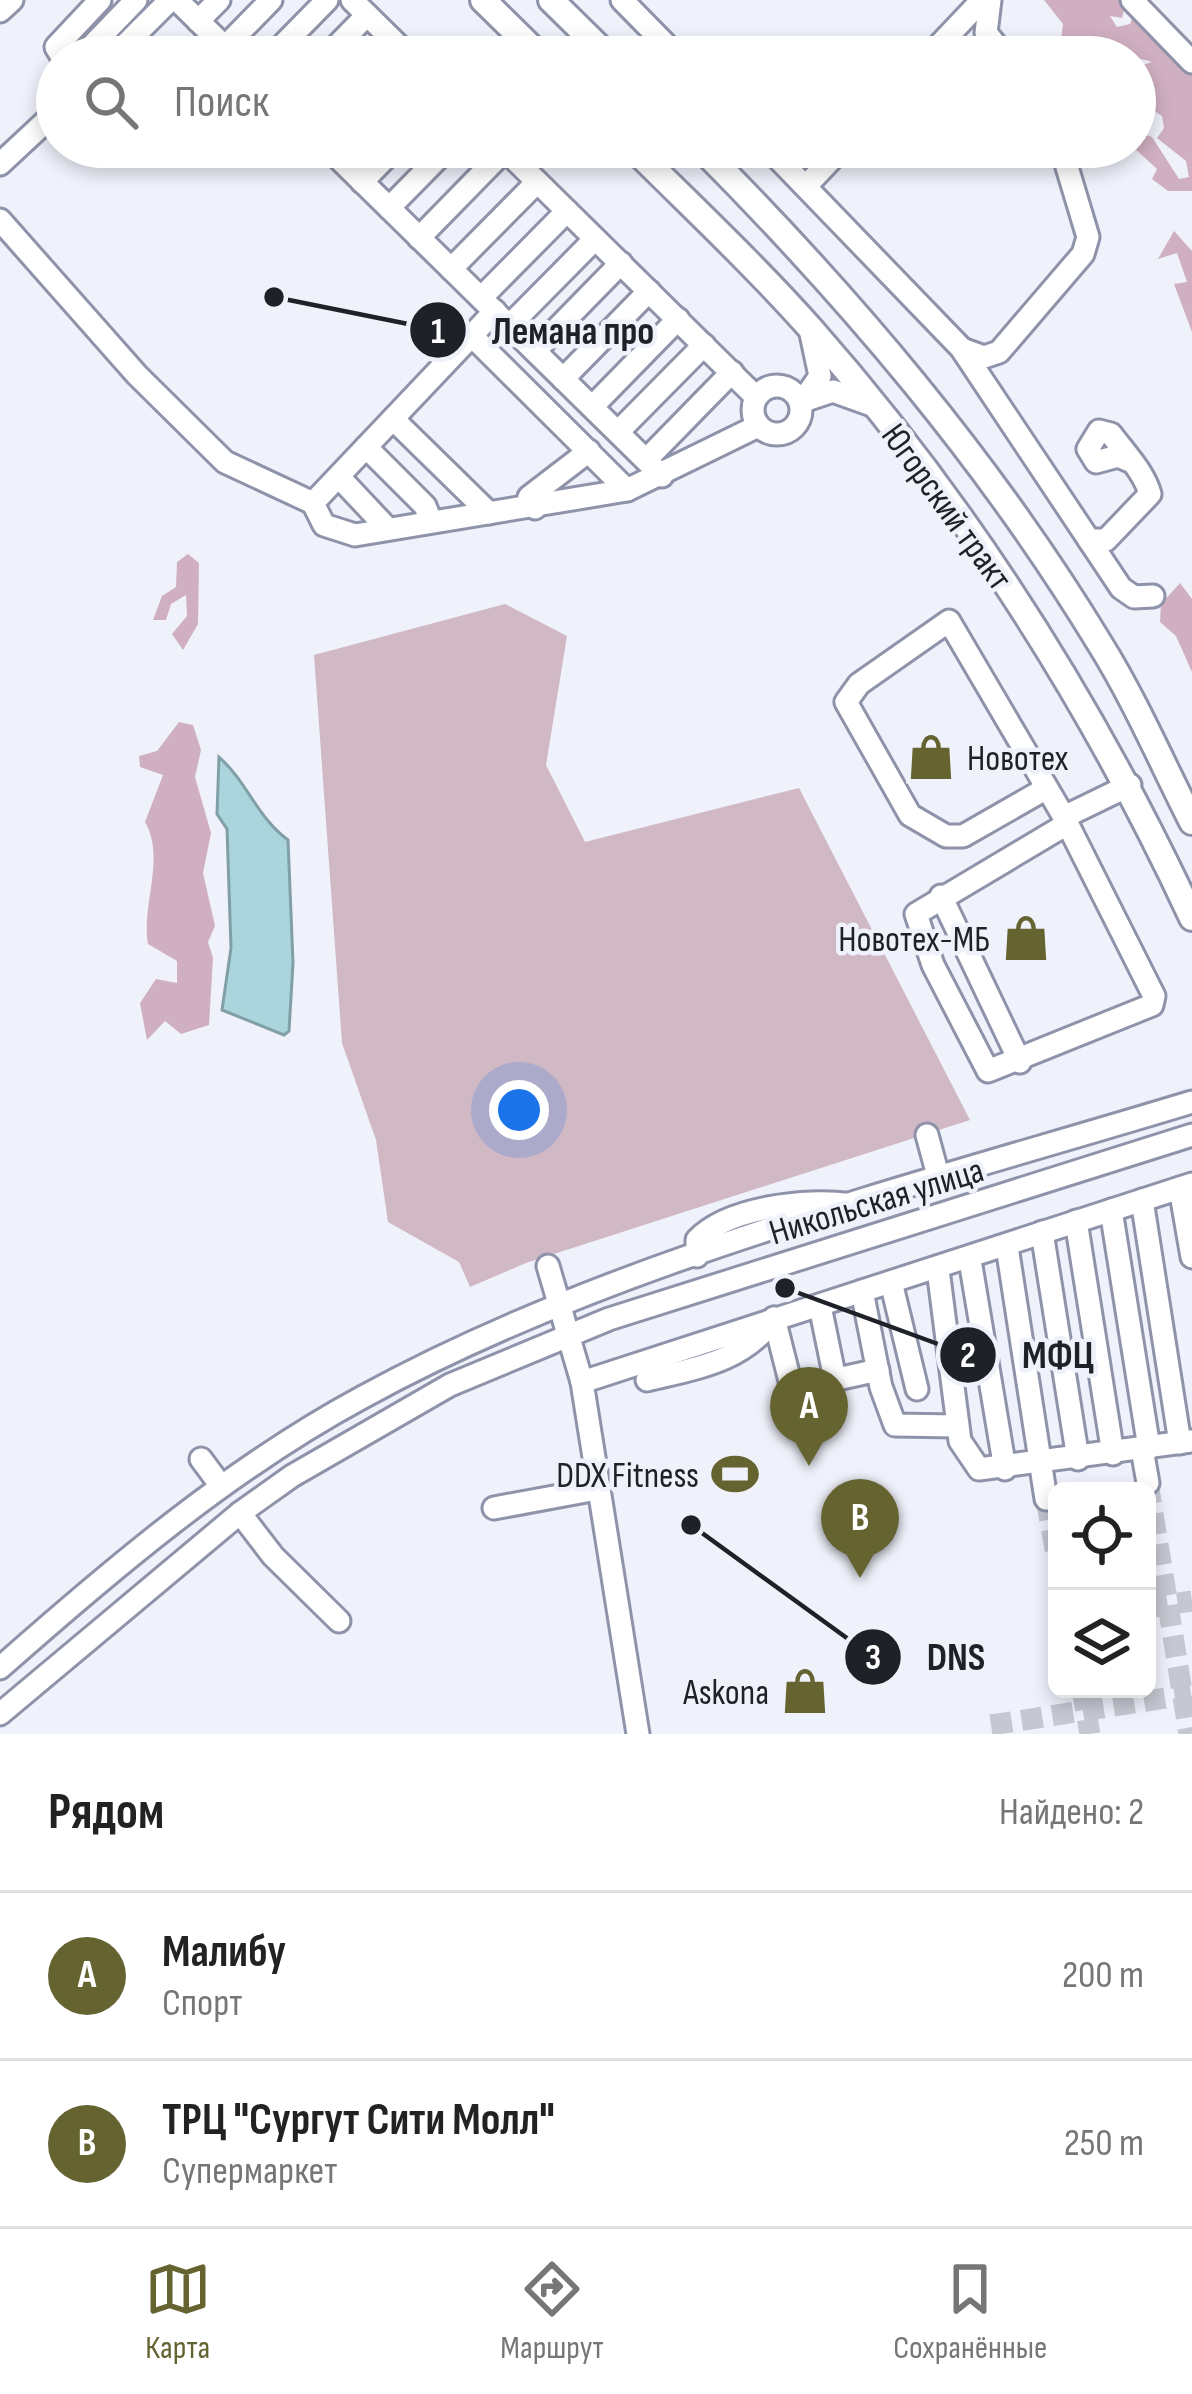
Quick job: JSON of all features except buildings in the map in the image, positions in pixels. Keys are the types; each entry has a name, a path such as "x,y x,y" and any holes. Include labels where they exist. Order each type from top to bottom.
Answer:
{"main road":[{"path":"483,0 520,36"},
{"path":"550,0 587,36"},
{"name":"Югорский тракт","path":"653,168 810,328 876,407 990,560 1130,785 1192,918"},
{"name":"Югорский тракт","path":"720,168 878,337 1032,537 1102,648 1192,822"}],"street":[{"path":"0,11 12,0"},
{"path":"66,36 100,0"},
{"path":"134,36 174,0 213,36"},
{"path":"198,21 219,0"},
{"path":"243,36 271,0"},
{"path":"292,36 327,0"},
{"path":"622,0 655,36"},
{"path":"949,36 986,0"},
{"path":"986,0 988,36"},
{"path":"1132,0 1192,62"},
{"path":"99,36 128,2 146,24"},
{"path":"340,36 359,7 389,36"},
{"path":"0,164 36,131"},
{"path":"350,168 654,468"},
{"path":"362,182 376,168"},
{"path":"389,208 428,168"},
{"path":"419,238 484,168"},
{"path":"523,168 756,397"},
{"path":"788,168 961,348 1128,594 1153,596"},
{"path":"806,186 823,168"},
{"path":"961,348 984,357 999,352 1083,254 1086,219 1068,168"},
{"path":"451,269 537,182"},
{"path":"313,503 495,312 567,211"},
{"path":"0,220 137,374 225,462 313,503 324,524 337,533 535,508 627,490 654,468 732,372"},
{"path":"495,312 595,238"},
{"path":"535,351 621,263"},
{"path":"563,379 649,291"},
{"path":"592,407 678,319"},
{"path":"802,401 775,386 756,397 753,412 758,426 771,434 786,432 797,423 802,401 820,376 810,328"},
{"path":"472,336 627,490"},
{"path":"618,433 704,345"},
{"path":"802,401 843,392 876,407"},
{"path":"393,418 489,513"},
{"path":"654,468 758,426"},
{"path":"366,447 425,506 431,521"},
{"path":"535,508 530,496 589,451"},
{"path":"1089,540 1106,540 1148,501 1148,485 1130,460"},
{"path":"566,470 577,499"},
{"path":"339,476 387,528"},
{"path":"1047,788 963,836 927,828 910,815 846,701 859,684 949,621 1047,788 1066,821 1156,1002 1020,1062 985,1069 933,965 916,914 941,896 1066,821 1130,785"},
{"path":"941,896 1020,1062"},
{"name":"Никольская улица","path":"0,1668 221,1486 363,1396 561,1304 697,1256 1192,1102"},
{"path":"927,1135 940,1179"},
{"name":"Никольская улица","path":"0,1714 239,1513 381,1422 570,1333 1192,1135"},
{"path":"582,1382 774,1318 938,1271 1186,1186 1192,1257"},
{"path":"925,1222 938,1271 957,1426 968,1460 979,1469 1005,1469 1186,1442 1142,1200"},
{"path":"1111,1210 1148,1482"},
{"path":"1076,1221 1113,1454"},
{"path":"1042,1232 1078,1460"},
{"path":"1008,1253 1046,1499"},
{"path":"548,1265 582,1382 638,1734"},
{"path":"970,1266 1005,1469"},
{"path":"891,1282 916,1389"},
{"path":"862,1291 895,1425 957,1426"},
{"path":"820,1306 835,1379"},
{"path":"774,1318 792,1389 878,1370"},
{"path":"647,1380 737,1354 758,1342 774,1318"},
{"path":"202,1459 221,1486"},
{"path":"494,1508 597,1489"},
{"path":"239,1513 339,1621"}],"shaded area":[{"path":"1044,0 1127,0 1122,18 1110,16 1117,27 1130,24 1136,7 1159,31 1170,57 1192,75 1192,191 1168,191 1152,179 1157,169 1156,143 1179,179 1189,177 1186,161 1157,138 1164,128 1162,116 1156,112 1156,36 1062,36 1063,24"},
{"path":"1174,231 1192,251 1192,332 1174,284 1187,282 1177,253 1158,259"},
{"path":"188,554 199,563 198,624 183,650 172,634 187,616 186,595 171,604 166,620 153,620 162,596 176,587 177,562"},
{"path":"1180,583 1192,599 1192,672 1176,636 1160,622 1161,604"},
{"path":"505,604 567,636 546,765 585,842 799,788 970,1120 526,1263 470,1287 459,1262 388,1222 376,1140 342,1043 314,655"},
{"path":"179,722 193,725 201,750 195,777 211,833 203,873 215,926 208,942 213,958 209,1025 181,1034 165,1021 147,1040 140,1003 156,979 177,983 177,961 148,944 153,851 145,822 163,775 140,767 139,756 157,751"}],"water":[{"path":"219,757 288,840 293,963 289,1031 284,1035 222,1010 231,948 227,829 217,814"}],"tunnel":[{"path":"1046,1499 1048,1510"},
{"path":"1156,1532 1189,1734"},
{"path":"1156,1607 1192,1601"},
{"path":"991,1725 1191,1694"},
{"path":"1084,1698 1090,1734"}],"place":[{"name":"Лемана про","path":"274,297"},
{"name":"Новотех","path":"931,757"},
{"name":"Новотех-МБ","path":"1026,938"},
{"name":"МФЦ","path":"785,1288"},
{"name":"Малибу","path":"809,1466"},
{"name":"DDX Fitness","path":"735,1474"},
{"name":"DNS","path":"691,1525"},
{"name":"ТРЦ \"Сургут Сити Молл\"","path":"860,1578"},
{"name":"Askona","path":"805,1691"}]}
